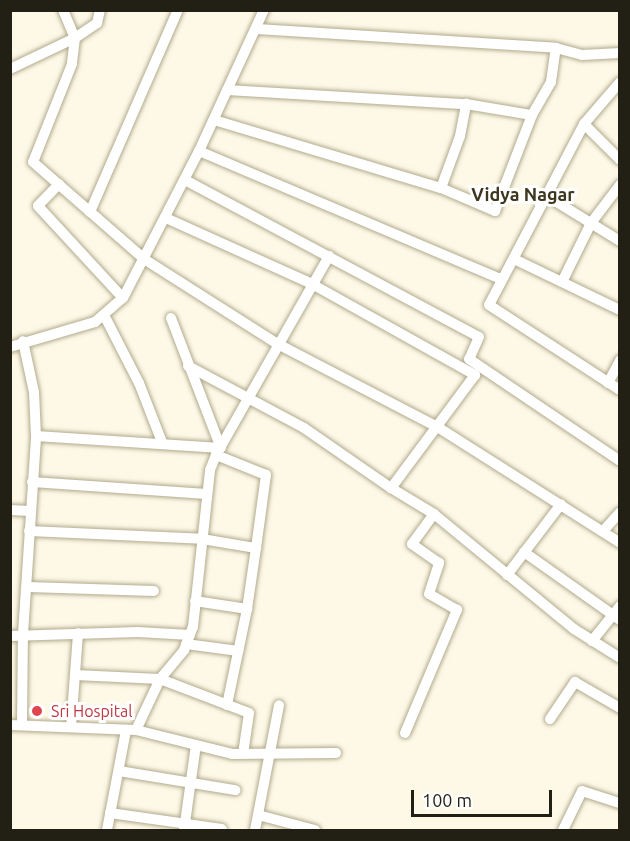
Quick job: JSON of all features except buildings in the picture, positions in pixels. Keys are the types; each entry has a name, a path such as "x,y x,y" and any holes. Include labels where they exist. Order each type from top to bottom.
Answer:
{"street":[{"path":"63,10 75,38 72,64 33,162 144,259 276,343 439,428 604,530 620,543"},
{"path":"10,69 75,38 97,23 100,10"},
{"path":"90,212 178,10"},
{"path":"10,347 23,341 95,322 123,298 199,152 264,10"},
{"path":"257,29 556,48 582,55 620,53"},
{"path":"214,120 441,188 495,211 532,115 551,82 556,48"},
{"path":"620,82 615,93 584,124 514,259 500,279 490,308 620,390"},
{"path":"227,90 466,104 532,115"},
{"path":"441,188 460,136 466,104"},
{"path":"584,124 620,160"},
{"path":"199,152 500,279"},
{"path":"185,180 478,337 469,359 620,461"},
{"path":"59,184 38,206 123,298"},
{"path":"562,282 591,223 620,185"},
{"path":"547,195 620,241"},
{"path":"166,218 312,284 476,375 439,428 391,488"},
{"path":"107,831 118,771 131,730 160,679 188,639 195,601 207,494 218,451 248,399 276,343 329,256"},
{"path":"514,259 620,310"},
{"path":"104,315 139,383 162,442"},
{"path":"171,318 218,451"},
{"path":"22,725 23,634 28,587 30,511 36,436 34,392 23,341"},
{"path":"608,383 620,360"},
{"path":"189,366 304,428 391,488 434,514 507,575 592,640 620,658"},
{"path":"36,436 162,442 218,451 266,475 247,609 227,705"},
{"path":"32,482 207,494"},
{"path":"507,575 561,504"},
{"path":"10,510 30,511"},
{"path":"604,530 620,512"},
{"path":"405,733 457,610 429,594 439,563 412,544 434,514"},
{"path":"29,531 202,539 256,548"},
{"path":"524,552 616,618"},
{"path":"28,587 154,591"},
{"path":"195,601 247,609"},
{"path":"592,640 616,618 620,606"},
{"path":"10,636 78,633 188,639 238,651"},
{"path":"71,728 78,633"},
{"path":"75,675 160,679 249,713 243,754"},
{"path":"550,719 574,682 620,708"},
{"path":"255,831 267,754 279,705"},
{"path":"10,725 131,730 243,754 336,753"},
{"path":"185,827 196,745"},
{"path":"118,771 235,790"},
{"path":"563,831 582,791 620,803"},
{"path":"110,813 185,827 222,829"},
{"path":"258,815 315,831"}],"place":[{"name":"Sri Hospital","path":"37,711"}],"district":[{"name":"Vidya Nagar","path":"523,194"}]}
